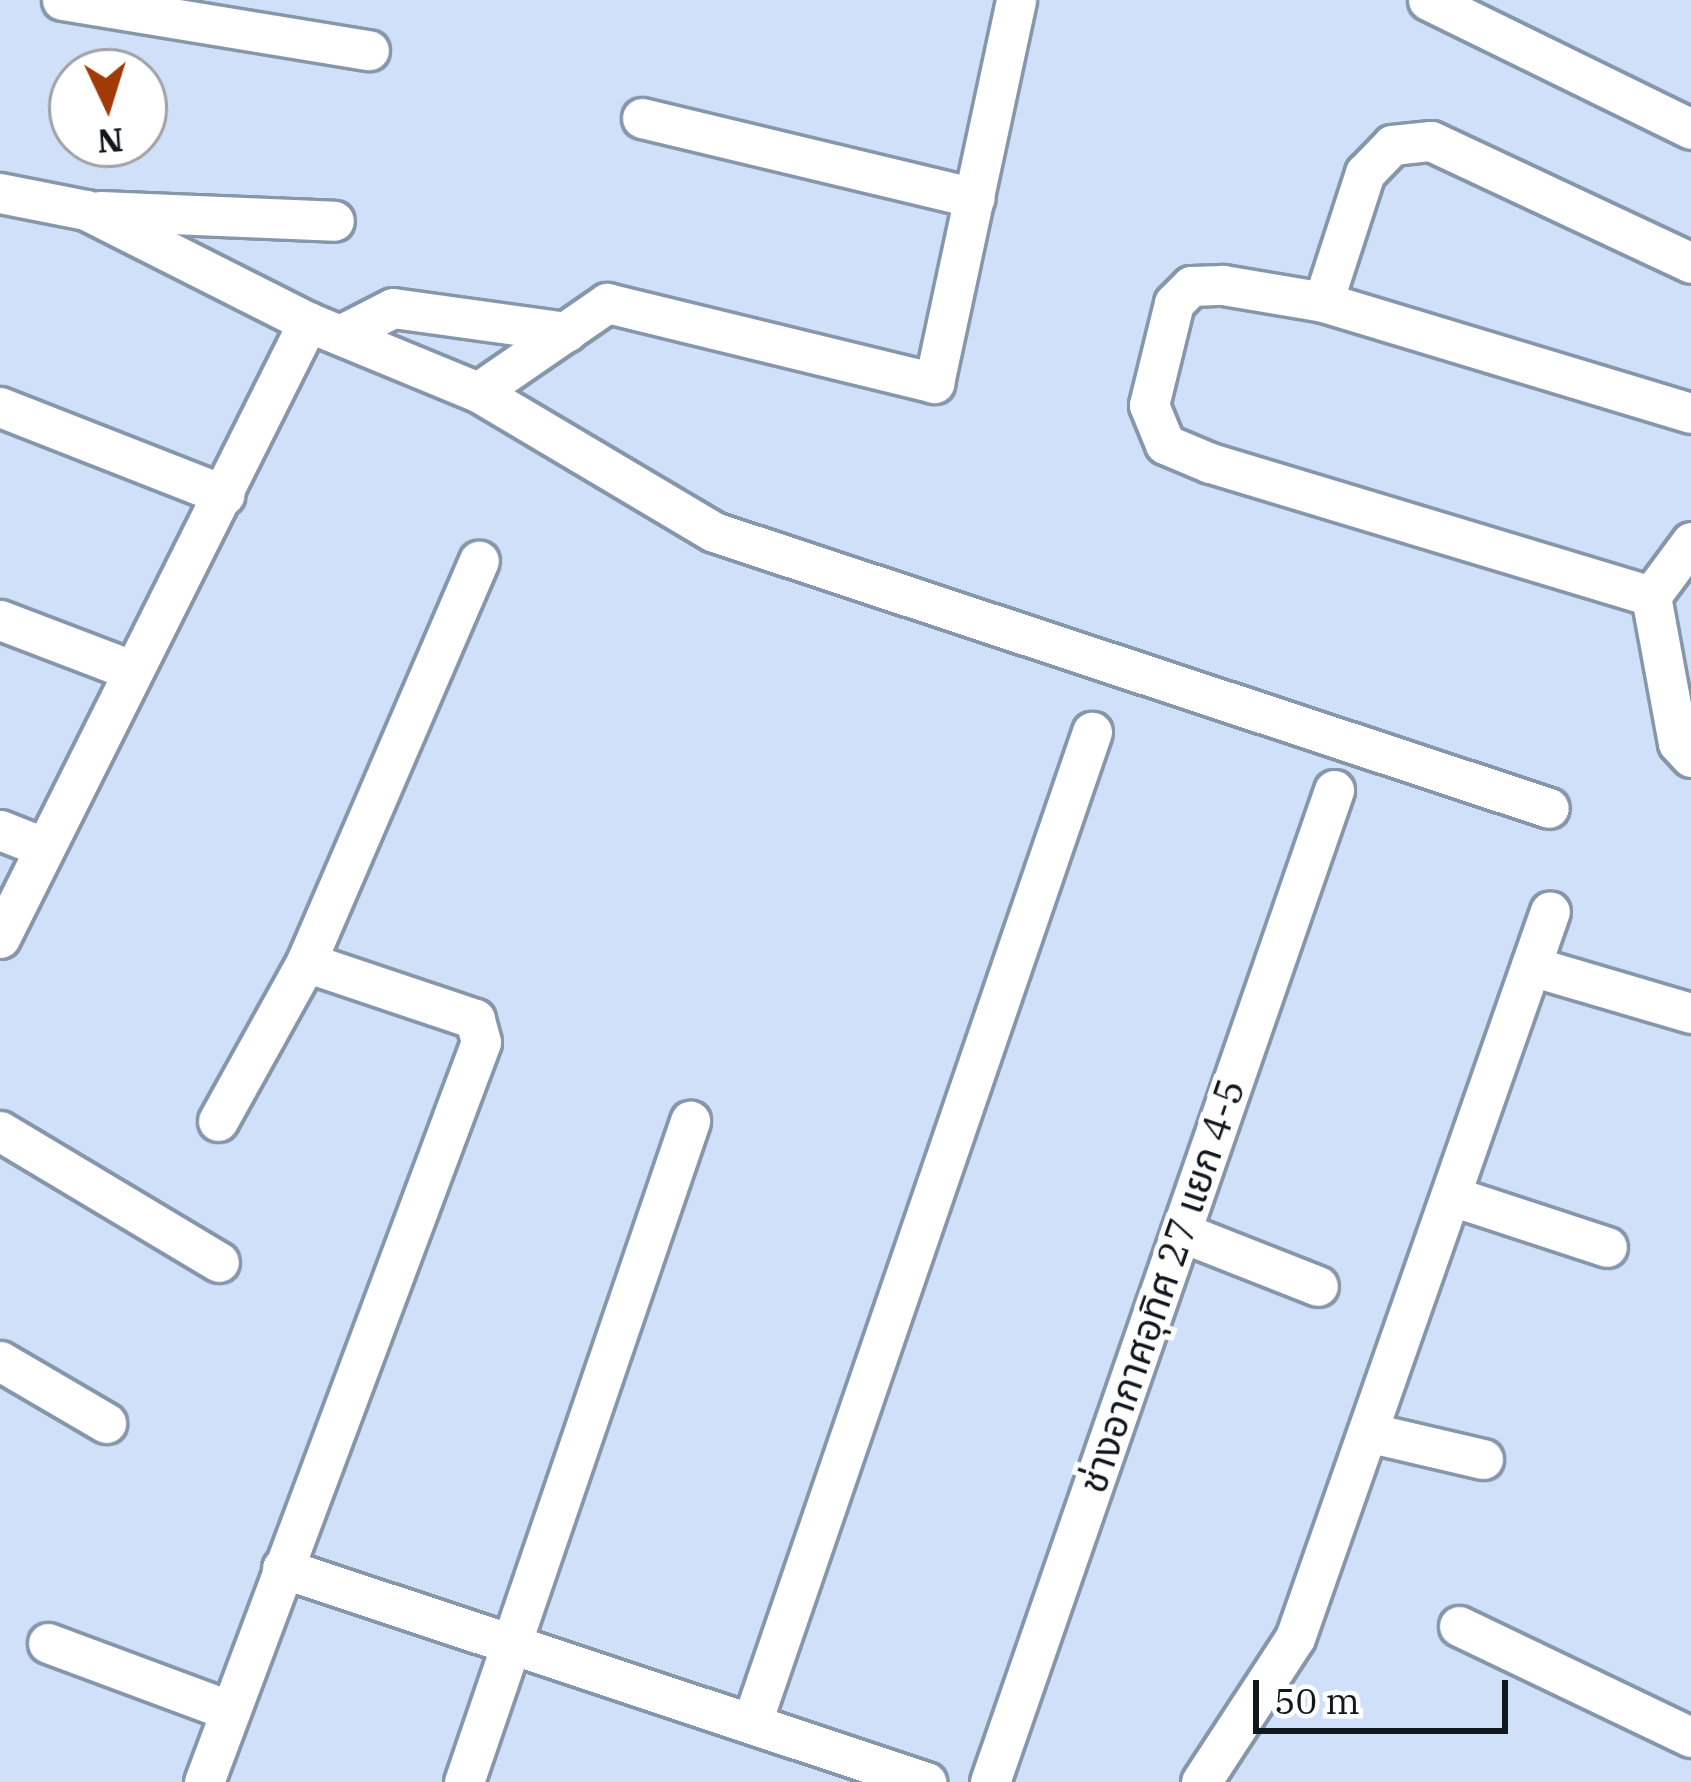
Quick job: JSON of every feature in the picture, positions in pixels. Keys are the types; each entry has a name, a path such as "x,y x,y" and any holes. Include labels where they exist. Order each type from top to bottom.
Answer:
{"street":[{"path":"62,0 369,50"},
{"path":"1428,0 1691,129"},
{"path":"478,392 607,303 934,383 974,198 1008,2"},
{"path":"642,118 974,198"},
{"path":"1323,302 1364,173 1392,146 1431,141 1691,263"},
{"path":"0,194 86,210 334,221"},
{"path":"86,210 324,328 478,392 714,532 1549,808"},
{"path":"1651,596 1165,444 1149,405 1174,303 1191,286 1271,289 1323,302 1691,413"},
{"path":"0,938 128,670 224,495 324,328 392,308 566,332"},
{"path":"0,407 224,495"},
{"path":"1691,542 1651,596 1678,743 1691,757"},
{"path":"218,1121 306,962 479,561"},
{"path":"0,620 128,670"},
{"path":"752,1722 1092,732"},
{"name":"ช่างอากาศอุทิศ 27 แยก 4-5","path":"990,1782 1334,790"},
{"path":"0,830 43,847"},
{"path":"1201,1782 1294,1638 1371,1433 1550,910"},
{"path":"204,1782 483,1030 475,1019 306,962"},
{"path":"1531,966 1691,1013"},
{"path":"464,1782 690,1121"},
{"path":"0,1131 219,1262"},
{"path":"1452,1196 1607,1246"},
{"path":"1181,1232 1318,1286"},
{"path":"0,1360 106,1424"},
{"path":"1371,1433 1483,1459"},
{"path":"282,1568 511,1650 752,1722 926,1782"},
{"path":"1459,1626 1691,1737"},
{"path":"48,1643 228,1710"}]}
